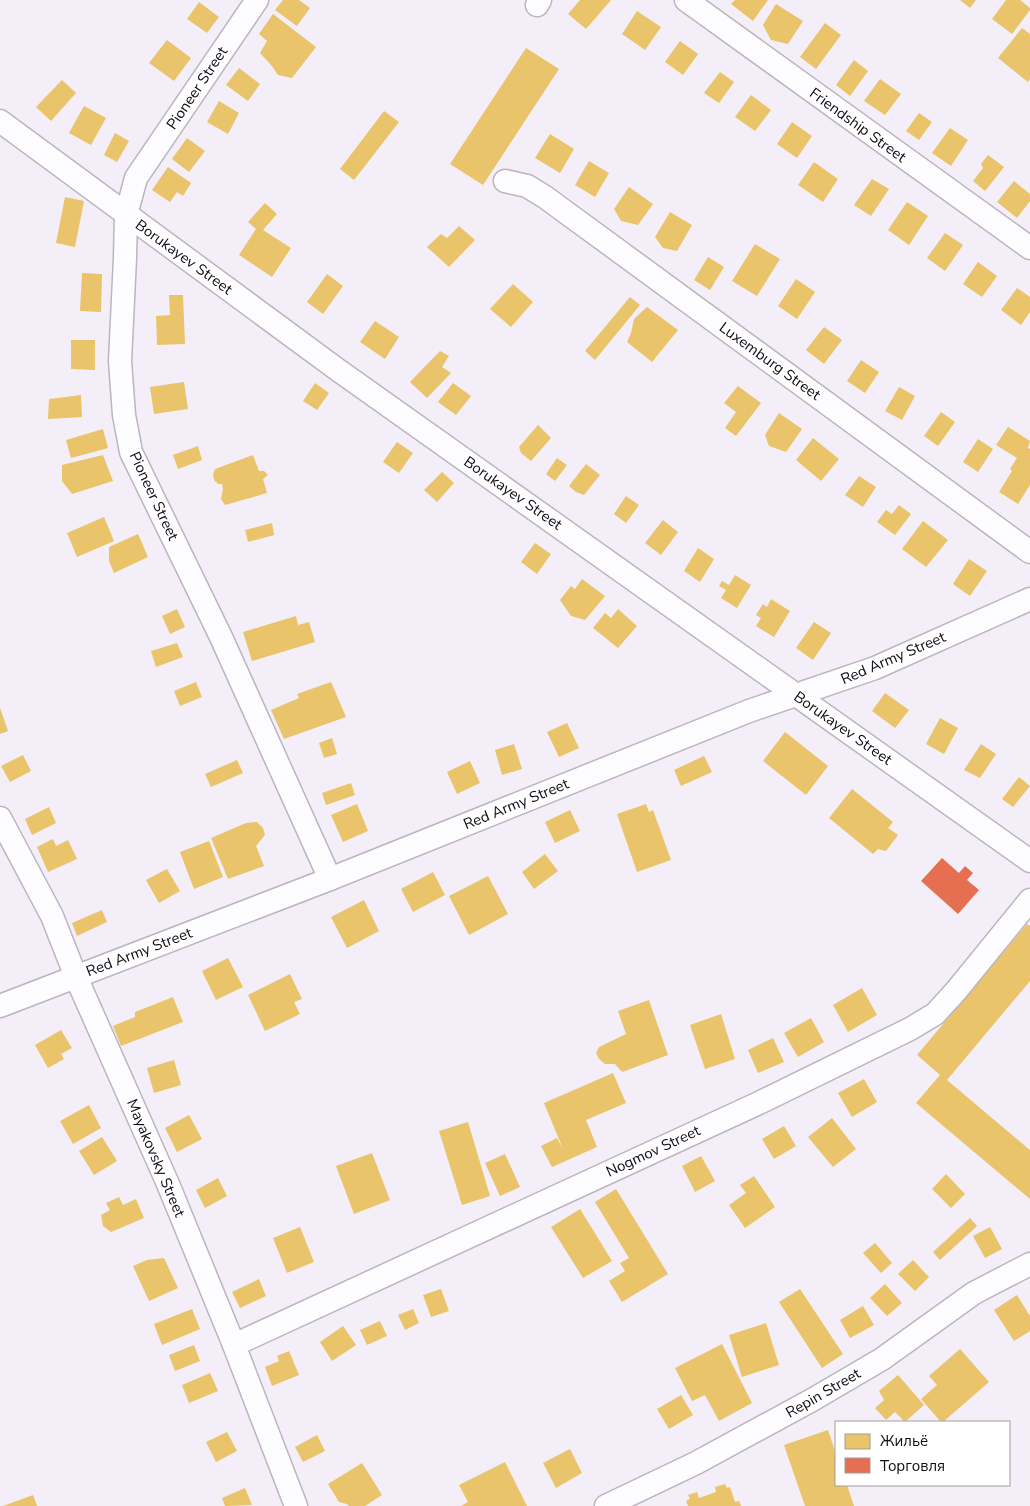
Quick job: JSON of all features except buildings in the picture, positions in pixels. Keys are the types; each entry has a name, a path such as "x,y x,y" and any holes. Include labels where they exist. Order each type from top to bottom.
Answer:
{"street":[{"name":"Pioneer Street","path":"257,0 136,178 126,215 126,258 120,361 124,415 131,452 221,637 330,879"},
{"name":"Friendship Street","path":"686,0 1030,248"},
{"name":"Borukayev Street","path":"0,121 338,370 1030,861"},
{"name":"Luxemburg Street","path":"505,181 528,186 545,197 1030,552"},
{"name":"Red Army Street","path":"0,1006 330,879 749,711 875,668 1030,599"},
{"name":"Mayakovsky Street","path":"0,818 52,916 76,977 168,1184 234,1345 296,1506"},
{"name":"Nogmov Street","path":"234,1345 761,1102 910,1029 935,1014 1030,900"},
{"name":"Repin Street","path":"606,1506 696,1463 812,1400 882,1359 974,1293 1030,1264"}]}
